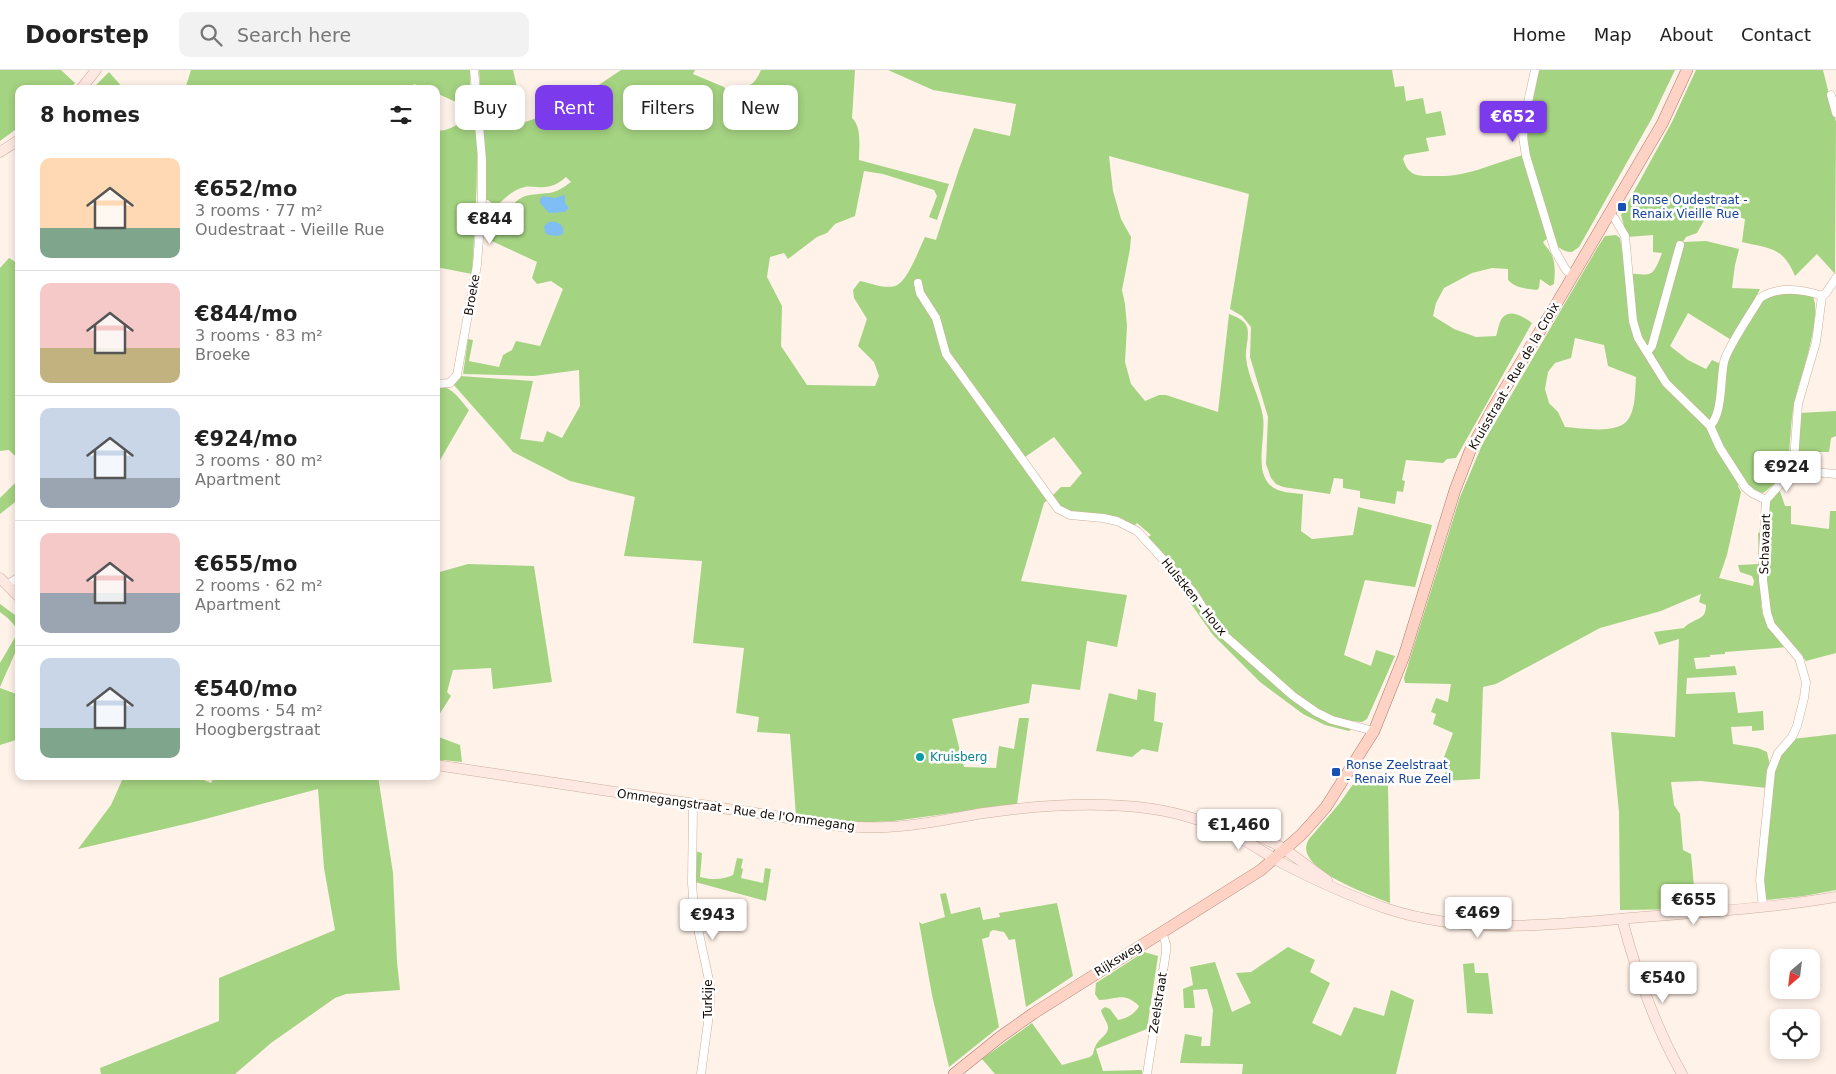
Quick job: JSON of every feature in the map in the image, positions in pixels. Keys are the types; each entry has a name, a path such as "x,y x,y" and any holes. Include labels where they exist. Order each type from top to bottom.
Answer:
{"main road":[{"path":"84,85 96,70"},
{"name":"Kruisstraat - Rue de la Croix","path":"1285,849 1302,834 1326,807 1374,731 1404,656 1455,490 1467,458 1493,408 1662,124 1687,70"},
{"path":"0,152 15,143"},
{"path":"3,581 15,593"},
{"name":"Ommegangstraat - Rue de l'Ommegang","path":"440,766 841,826 885,828 1017,809 1088,804 1152,809 1214,826 1237,836 1312,879 1342,891"},
{"name":"Ommegangstraat - Rue de l'Ommegang","path":"1214,826 1246,831 1264,838 1285,849 1342,891"},
{"name":"Rijksweg","path":"954,1074 1014,1027 1261,870 1285,849"},
{"path":"1342,891 1388,909 1468,926 1530,926 1622,919 1763,907 1836,897"},
{"path":"1622,919 1654,1019 1666,1046 1682,1074"}],"street":[{"name":"Broeke","path":"440,384 450,383 458,375 477,266 483,180 474,70"},
{"path":"1535,70 1524,121 1528,169 1555,251 1566,270 1572,275"},
{"path":"1831,95 1836,113"},
{"name":"Schavaart","path":"1609,213 1625,236 1634,321 1638,338 1666,383 1710,426 1720,448 1745,487 1766,500 1763,562 1767,613 1771,625 1799,658 1806,682 1797,726 1792,737 1778,753 1771,771 1760,880 1763,907"},
{"path":"1646,352 1652,346 1680,245"},
{"path":"1793,474 1798,404 1816,342 1822,296 1836,278"},
{"name":"Hulstken - Houx","path":"918,283 920,293 936,318 946,354 1058,509 1070,515 1102,518 1117,522 1137,531 1194,593 1215,627 1294,696 1316,712 1332,720 1374,731"},
{"path":"1710,426 1716,419 1724,361 1760,298 1770,293 1792,289 1822,296"},
{"path":"1766,500 1793,474 1814,472 1836,474"},
{"name":"Turkije","path":"693,804 692,892 710,985 710,1007 701,1074"},
{"name":"Zeelstraat","path":"1147,1074 1166,952 1166,944 1162,932"}],"green space":[{"path":"0,70 61,70 75,83 73,85 15,85 15,130 0,141"},
{"path":"191,70 470,70 470,85 455,85 455,102 440,95 440,85 186,85"},
{"path":"479,70 513,70 516,85 480,85"},
{"path":"621,70 695,70 693,74 723,87 723,130 798,130 798,85 749,85 757,78 761,70 855,70 852,118 859,132 859,160 949,184 937,220 929,217 937,196 934,190 883,174 864,171 855,216 835,224 827,233 817,237 788,259 784,253 770,257 767,277 782,306 781,346 807,385 875,386 879,376 874,362 858,346 867,319 854,298 853,290 860,281 891,287 899,284 904,279 925,237 936,240 974,128 1010,136 1016,104 933,90 888,70 1392,70 1395,87 1404,86 1406,101 1423,98 1426,114 1441,111 1446,135 1426,138 1429,151 1405,155 1403,159 1405,165 1412,173 1420,176 1449,176 1472,172 1527,154 1528,125 1539,70 1675,70 1652,118 1579,247 1572,252 1565,251 1550,236 1543,242 1553,259 1554,284 1550,286 1540,279 1537,290 1521,288 1508,280 1508,269 1492,268 1472,273 1444,288 1436,303 1433,316 1454,329 1476,337 1496,336 1503,317 1510,313 1532,323 1456,458 1447,459 1443,463 1406,460 1402,480 1405,481 1403,492 1397,491 1395,504 1360,498 1360,491 1343,488 1343,479 1334,478 1330,494 1283,487 1276,484 1271,478 1266,464 1268,417 1250,357 1251,327 1242,316 1230,309 1249,194 1109,156 1113,191 1121,219 1131,237 1122,290 1127,326 1125,362 1131,384 1145,401 1159,395 1166,395 1218,412 1229,314 1234,316 1244,322 1248,331 1247,365 1264,425 1262,462 1265,478 1277,490 1303,494 1301,531 1312,539 1353,535 1358,507 1432,525 1415,587 1365,580 1344,655 1371,666 1376,650 1395,656 1367,719 1362,722 1343,720 1328,715 1304,701 1218,627 1147,538 1151,535 1137,523 1134,526 1073,513 1062,509 1050,498 1044,503 1021,581 1127,595 1117,647 1087,641 1080,690 1032,684 1029,703 952,719 964,767 996,768 999,746 1014,749 1019,718 1029,718 1017,804 894,821 852,823 796,816 790,734 757,732 759,717 736,713 744,648 693,643 702,561 624,556 635,497 570,481 513,452 453,384 460,376 533,381 520,439 543,442 547,431 562,438 580,406 579,370 534,376 463,374 468,339 473,340 469,361 499,367 503,355 512,350 516,341 540,346 563,289 551,281 537,284 532,278 537,262 492,241 495,215 500,217 525,196 552,192 571,182 566,177 550,186 521,188 509,195 496,207 488,200 485,200 483,130 525,130 525,122 535,119 535,130 613,130 613,85 599,85","holes":["1054,437 1082,473 1070,487 1061,487 1053,495 1025,457"]},
{"path":"1696,70 1823,70 1836,122 1835,274 1817,254 1795,276 1786,259 1781,254 1768,248 1742,242 1745,219 1711,208 1697,233 1686,237 1683,242 1706,241 1739,249 1732,288 1760,289 1733,341 1688,313 1670,346 1688,360 1706,369 1712,360 1721,364 1718,373 1723,376 1727,359 1762,299 1782,293 1811,294 1815,302 1815,314 1810,345 1794,404 1788,464 1778,480 1763,493 1753,490 1740,477 1738,486 1741,492 1727,555 1719,578 1753,586 1752,576 1740,572 1738,565 1759,564 1758,533 1765,533 1769,501 1779,488 1785,506 1791,506 1791,524 1829,529 1830,511 1836,511 1836,653 1806,661 1773,621 1767,605 1761,604 1763,616 1788,647 1725,652 1725,654 1710,655 1710,657 1694,658 1696,669 1735,666 1737,675 1687,678 1686,694 1735,692 1738,713 1763,711 1764,730 1752,731 1752,726 1731,727 1733,744 1758,748 1767,752 1770,766 1767,788 1701,781 1671,782 1674,805 1680,814 1683,850 1691,854 1696,909 1620,910 1619,812 1611,732 1675,737 1679,639 1659,645 1654,632 1684,628 1702,617 1706,605 1699,602 1701,594 1661,611 1600,628 1496,684 1483,687 1480,779 1443,781 1448,763 1443,760 1453,733 1433,724 1436,714 1431,712 1436,698 1448,702 1451,684 1405,683 1404,678 1460,497 1482,445 1599,245 1605,236 1616,235 1620,238 1626,273 1650,274 1656,267 1662,253 1653,252 1653,235 1627,237 1621,215 1672,122","holes":["1575,338 1604,345 1608,366 1636,377 1632,413 1626,422 1614,428 1565,427 1558,412 1549,403 1545,389 1548,372 1555,363 1571,358"]},
{"path":"109,72 120,85 96,85"},
{"path":"455,126 455,130 477,131 476,203 472,274 440,268 440,131"},
{"path":"9,258 15,262 15,456 9,450 0,451 0,268"},
{"path":"440,386 451,391 469,410 440,460"},
{"path":"1836,411 1836,436 1831,438 1829,452 1814,452 1804,458 1795,458 1799,413"},
{"path":"15,483 15,502 0,514 0,498"},
{"path":"468,564 534,566 552,682 493,689 491,668 453,670 447,692 451,696 440,713 440,572"},
{"path":"1190,594 1216,632 1306,710 1318,716 1353,727 1349,731 1325,725 1303,714 1260,682 1213,635 1186,597"},
{"path":"0,604 15,615 15,626 10,621 0,612"},
{"path":"15,637 15,653 0,687 0,663"},
{"path":"0,688 15,694 15,740 0,745"},
{"path":"1138,689 1156,693 1154,721 1163,723 1158,752 1142,749 1132,757 1096,751 1109,693 1137,700"},
{"path":"1836,734 1836,890 1767,900 1762,889 1775,761 1792,739"},
{"path":"440,738 460,745 462,762 443,760 443,764 440,764"},
{"path":"122,780 204,780 211,783 213,780 379,780 393,873 400,990 346,994 335,998 271,1043 235,1074 101,1074 100,1068 219,1021 219,978 335,930 324,868 318,789 194,822 78,849 111,805"},
{"path":"1354,783 1388,785 1390,903 1335,879 1321,870 1311,860 1306,850 1309,839"},
{"path":"695,851 702,853 700,877 708,879 725,878 733,875 737,858 743,859 741,878 763,883 765,868 771,869 766,901 695,882"},
{"path":"946,893 951,914 980,907 983,920 1000,917 999,913 1057,903 1073,976 1026,1007 1015,939 1009,940 1004,932 993,930 990,932 989,937 982,939 999,1027 949,1067 932,995 919,922 922,924 945,917 940,894"},
{"path":"1288,947 1315,960 1310,972 1330,983 1312,1023 1341,1036 1354,1007 1384,1016 1391,990 1414,1000 1396,1074 1242,1074 1243,1064 1180,1063 1185,1034 1202,1037 1201,1046 1210,1046 1213,1010 1207,989 1193,990 1195,1008 1184,1008 1183,989 1193,985 1190,967 1215,962 1232,1012 1251,1003 1236,973 1251,972"},
{"path":"1144,952 1158,956 1147,1029 1096,1049 1103,1071 1142,1070 1142,1074 995,1074 982,1059 1032,1023 1062,1065 1090,1057 1108,1029 1101,1010 1105,1007 1110,1009 1118,1020 1136,1011 1139,1006 1129,999 1120,997 1099,1000 1095,994 1096,983"},
{"path":"1474,963 1475,973 1488,973 1493,1014 1467,1013 1463,964"}],"water":[{"path":"565,195 565,203 569,208 565,212 549,213 540,203 540,199 543,196 555,198"},
{"path":"549,222 560,224 563,228 563,234 558,236 548,235 545,232 544,226"}],"place":[{"name":"Ronse Oudestraat - Renaix Vieille Rue","path":"1622,207"},
{"name":"Kruisberg","path":"920,757"},
{"name":"Ronse Zeelstraat - Renaix Rue Zeel","path":"1336,772"}]}
